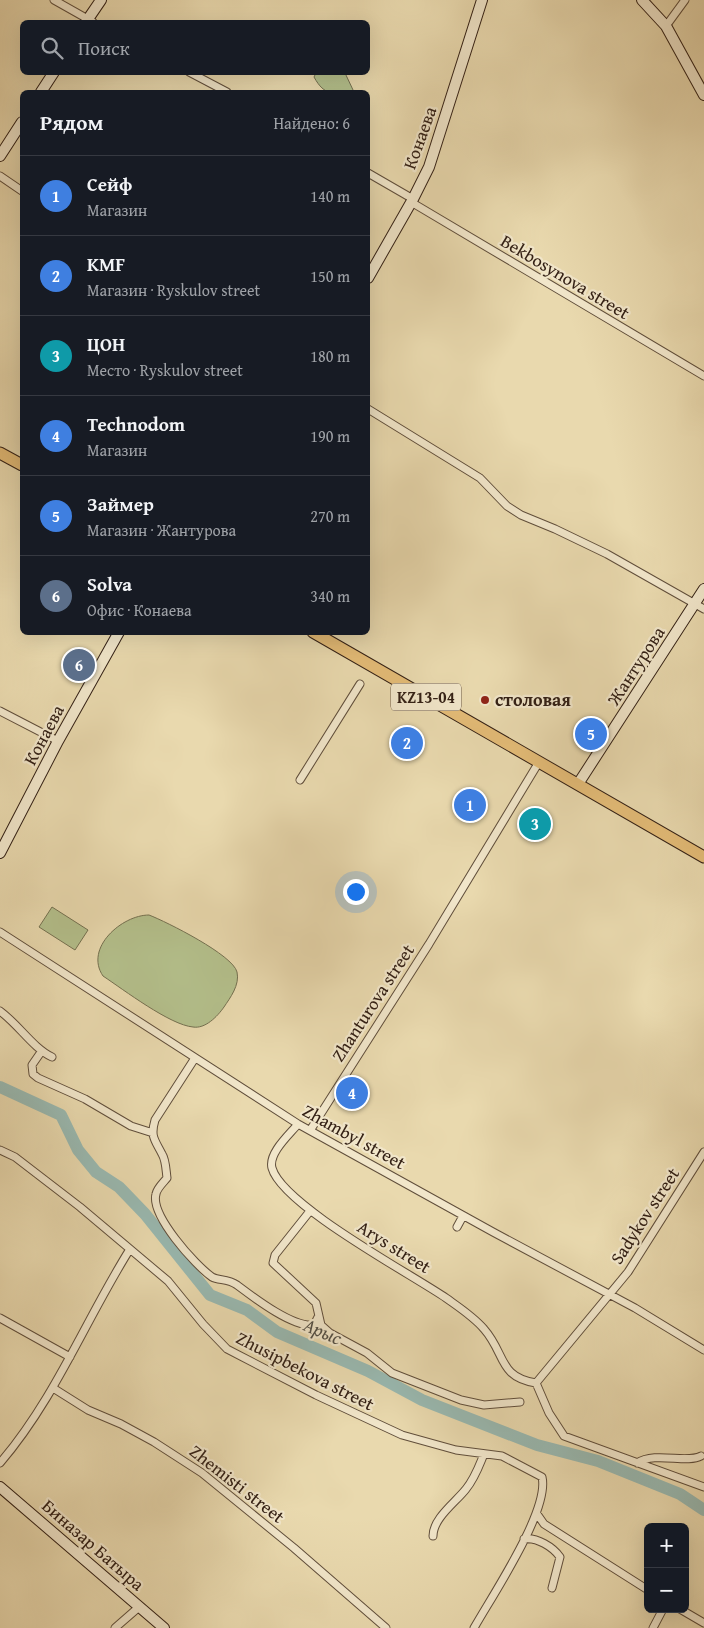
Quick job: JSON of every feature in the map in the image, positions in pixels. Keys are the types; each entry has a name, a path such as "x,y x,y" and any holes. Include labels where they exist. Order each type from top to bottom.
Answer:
{"main road":[{"path":"0,452 20,464"},
{"name":"KZ13-04","path":"318,635 704,857"}],"street":[{"path":"54,0 86,20"},
{"path":"90,20 100,0"},
{"name":"Конаева","path":"370,274 429,167 482,0"},
{"path":"642,0 666,26 704,95"},
{"path":"666,26 685,0"},
{"path":"42,90 52,75"},
{"path":"195,75 223,90"},
{"path":"0,156 20,125"},
{"name":"Bekbosynova street","path":"370,174 704,376"},
{"path":"0,176 20,190"},
{"path":"370,410 480,478 507,506 521,515 606,554 700,606"},
{"name":"Жантурова","path":"578,784 700,606 704,589"},
{"name":"Конаева","path":"0,853 58,741 117,635"},
{"path":"300,780 360,684"},
{"path":"0,710 58,741"},
{"name":"Zhanturova street","path":"310,1130 429,944 539,762"},
{"name":"Zhambyl street","path":"0,932 298,1124 703,1346"},
{"path":"0,1012 19,1026 41,1052 52,1057"},
{"path":"41,1052 32,1065 33,1074 53,1086 85,1099 131,1126 153,1133"},
{"path":"195,1058 155,1120 153,1133 154,1143 164,1155 167,1178 156,1193 156,1207 170,1232 200,1267 214,1278 227,1279 249,1295 295,1321 308,1326 317,1325 367,1353 392,1373 460,1400 484,1405 520,1402"},
{"name":"Arys street","path":"298,1124 277,1150 272,1162 272,1170 310,1211 410,1274 475,1319 498,1346 508,1370 523,1381 536,1383"},
{"name":"Zhusipbekova street","path":"0,1150 26,1165 168,1281 218,1340 241,1357 402,1435 456,1450 502,1456 542,1477 543,1482 537,1514"},
{"name":"Sadykov street","path":"609,1294 628,1272 704,1152"},
{"path":"310,1211 273,1260 276,1266 316,1303 319,1308 317,1325"},
{"path":"457,1227 463,1216"},
{"path":"0,1463 53,1388 114,1274 130,1249"},
{"path":"609,1294 536,1383 549,1413 564,1436 704,1486"},
{"path":"0,1318 70,1357"},
{"name":"Zhemisti street","path":"53,1388 88,1410 121,1424 168,1450 209,1478 386,1628"},
{"path":"434,1536 433,1530 477,1473 484,1454"},
{"path":"637,1463 643,1459 669,1457 690,1459 701,1456"},
{"name":"Биназар Батыра","path":"0,1487 164,1628"},
{"path":"474,1628 537,1514"},
{"path":"537,1514 544,1524 644,1587"},
{"path":"533,1524 544,1524"},
{"path":"524,1539 535,1540 546,1545 560,1556 560,1565 552,1588"},
{"path":"115,1628 140,1607"},
{"path":"653,1628 661,1613"},
{"path":"686,1613 704,1624"}],"green space":[{"path":"315,75 346,75 353,90 325,90 314,77"},
{"path":"52,907 88,930 75,950 39,927"},
{"path":"149,915 170,924 212,948 233,965 237,972 237,982 232,995 218,1015 210,1022 197,1027 183,1025 160,1014 103,976 98,965 98,955 102,944 118,927 138,916"}],"waterway":[{"name":"Арыс","path":"0,1087 61,1115 78,1150 96,1172 119,1187 145,1214 210,1295 247,1310 277,1332 368,1371 422,1400 537,1445 598,1461 680,1494 704,1510"}],"place":[{"name":"Solva","path":"79,665"},
{"name":"столовая","path":"485,700"},
{"name":"Займер","path":"591,734"},
{"name":"KMF","path":"407,743"},
{"name":"Сейф","path":"470,805"},
{"name":"ЦОН","path":"535,824"},
{"name":"Technodom","path":"352,1093"}]}
